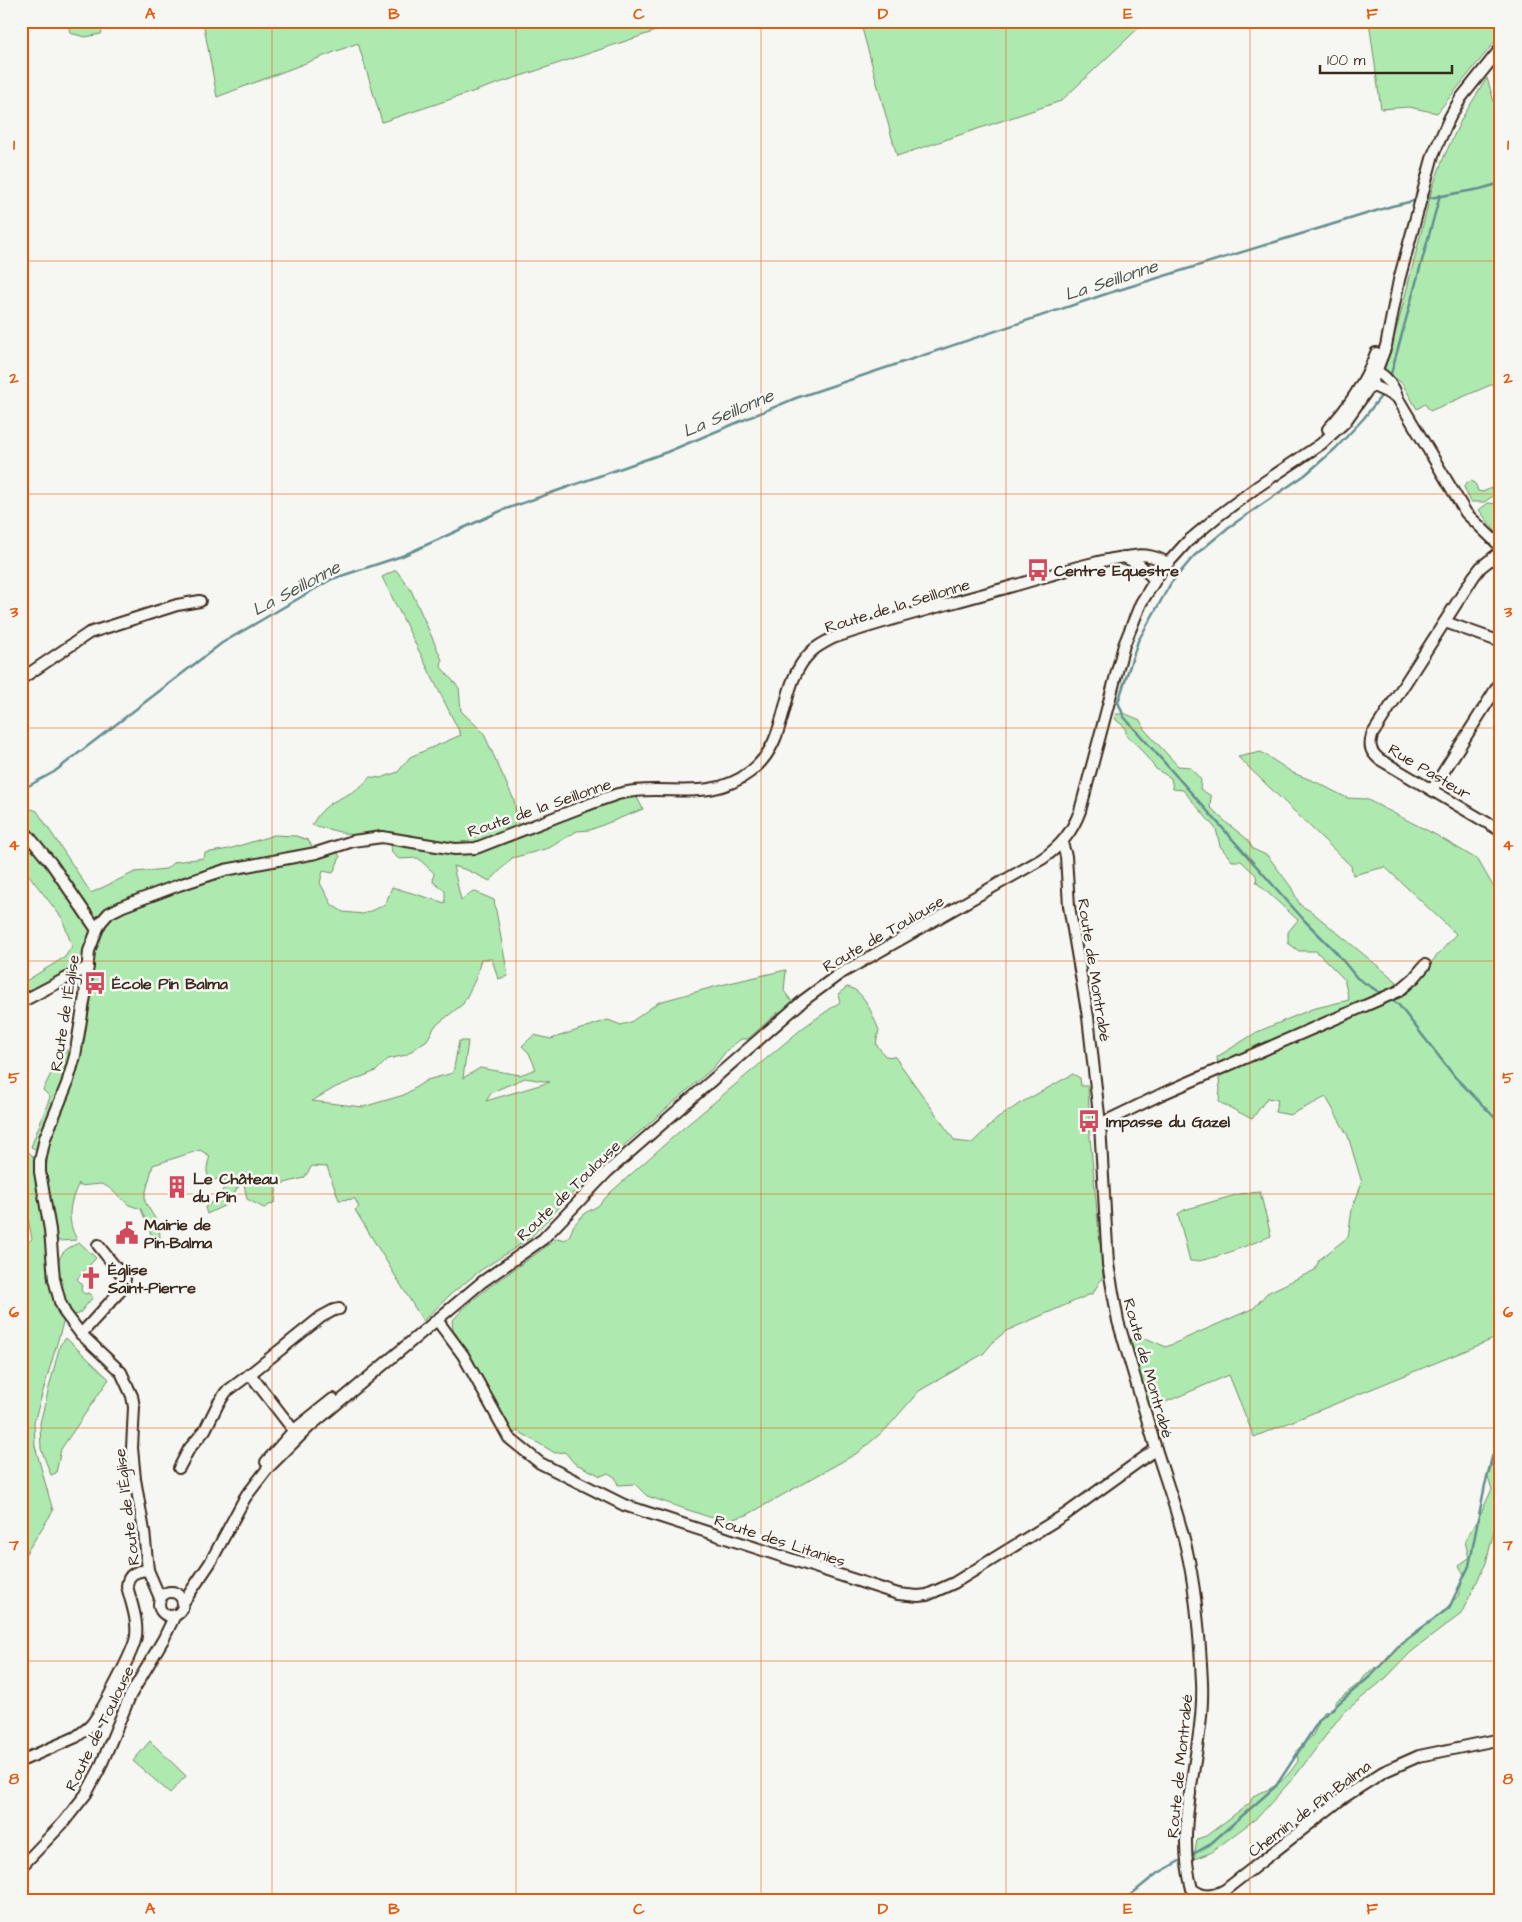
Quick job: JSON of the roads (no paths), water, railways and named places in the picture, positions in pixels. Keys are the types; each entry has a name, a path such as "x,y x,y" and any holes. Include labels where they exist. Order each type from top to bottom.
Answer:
{"street":[{"name":"Route de Toulouse","path":"183,1602 203,1575 244,1499 297,1433 376,1371 482,1282 543,1239 607,1172 821,987 982,892 1042,859 1062,843 1075,824 1080,811 1124,645 1141,604 1155,580 1167,564 1205,526 1298,458 1321,444 1334,433 1355,409 1371,377 1378,346 1399,280 1433,155 1450,117 1467,90 1501,48"},
{"path":"1371,377 1397,396"},
{"path":"1371,377 1385,377 1395,389 1397,396 1466,513 1500,549 1477,572 1445,622 1501,642"},
{"name":"Route de la Seillonne","path":"97,930 101,922 109,914 123,906 179,884 225,870 316,852 353,841 382,837 455,849 476,848 619,794 647,790 705,791 725,786 748,773 767,755 780,729 796,673 810,654 820,645 848,633 1115,558 1146,556 1156,558 1167,564"},
{"path":"1126,558 1140,565 1155,580"},
{"path":"21,679 89,633 177,605 200,601"},
{"name":"Rue Pasteur","path":"1445,622 1372,735 1370,749 1380,759 1500,830"},
{"path":"1432,790 1501,681"},
{"path":"21,827 51,863 97,930"},
{"name":"Route de Montrabé","path":"1062,843 1066,856 1069,906 1088,1017 1100,1124 1108,1264 1113,1296 1118,1321 1186,1548 1192,1586 1202,1681 1202,1708 1189,1807 1187,1868"},
{"name":"Route de l'Église","path":"97,930 89,951 75,1056 67,1084 45,1138 40,1161 56,1288 65,1313 81,1334 121,1372 132,1396 134,1407 133,1466 150,1574 158,1586 168,1594"},
{"path":"1100,1124 1172,1090 1399,991 1425,965"},
{"path":"21,1002 88,967"},
{"path":"81,1334 122,1288 125,1279 98,1245"},
{"path":"179,1468 190,1449 205,1430 226,1392 321,1317 339,1309"},
{"name":"Route des Litanies","path":"437,1320 463,1355 509,1438 540,1463 624,1505 898,1594 927,1595 954,1583 1066,1514 1156,1449"},
{"path":"250,1374 297,1433"},
{"path":"21,1761 76,1737 84,1732 96,1717 132,1651 136,1637 136,1628 127,1586 128,1580 136,1571 150,1574"},
{"name":"Route de Toulouse","path":"168,1594 187,1589 203,1575"},
{"path":"168,1594 181,1597 183,1602 181,1610 170,1616 162,1613 158,1606 168,1594"},
{"name":"Route de Toulouse","path":"160,1644 164,1626 162,1613"},
{"name":"Route de Toulouse","path":"21,1867 86,1794 99,1770 130,1696 160,1644 174,1615"},
{"name":"Chemin de Pin-Balma","path":"1187,1868 1192,1889 1204,1896 1214,1896 1242,1877 1344,1798 1383,1772 1419,1756 1501,1740"}],"waterway":[{"name":"La Seillonne","path":"1424,199 1480,189 1501,183"},
{"path":"1391,374 1440,195"},
{"name":"La Seillonne","path":"21,790 54,772 222,643 332,579 402,556 503,510 667,452 796,398 1109,293 1392,206 1418,200"},
{"path":"1381,396 1364,418 1336,448 1305,475 1229,527 1194,556 1171,583 1138,641 1118,702 1124,717 1305,921 1335,951 1357,978 1382,994"},
{"path":"1389,999 1398,1004 1455,1077 1501,1124"},
{"path":"1190,1856 1209,1845 1276,1786 1320,1719 1373,1674 1401,1643 1449,1608 1469,1566 1485,1485 1501,1428"},
{"path":"1123,1901 1155,1875 1183,1859"}],"place":[{"name":"Centre Equestre","path":"1038,570"},
{"name":"École Pin Balma","path":"95,983"},
{"name":"Impasse du Gazel","path":"1089,1121"},
{"name":"Le Château du Pin","path":"177,1187"},
{"name":"Mairie de Pin-Balma","path":"127,1233"},
{"name":"Église Saint-Pierre","path":"91,1278"}]}
